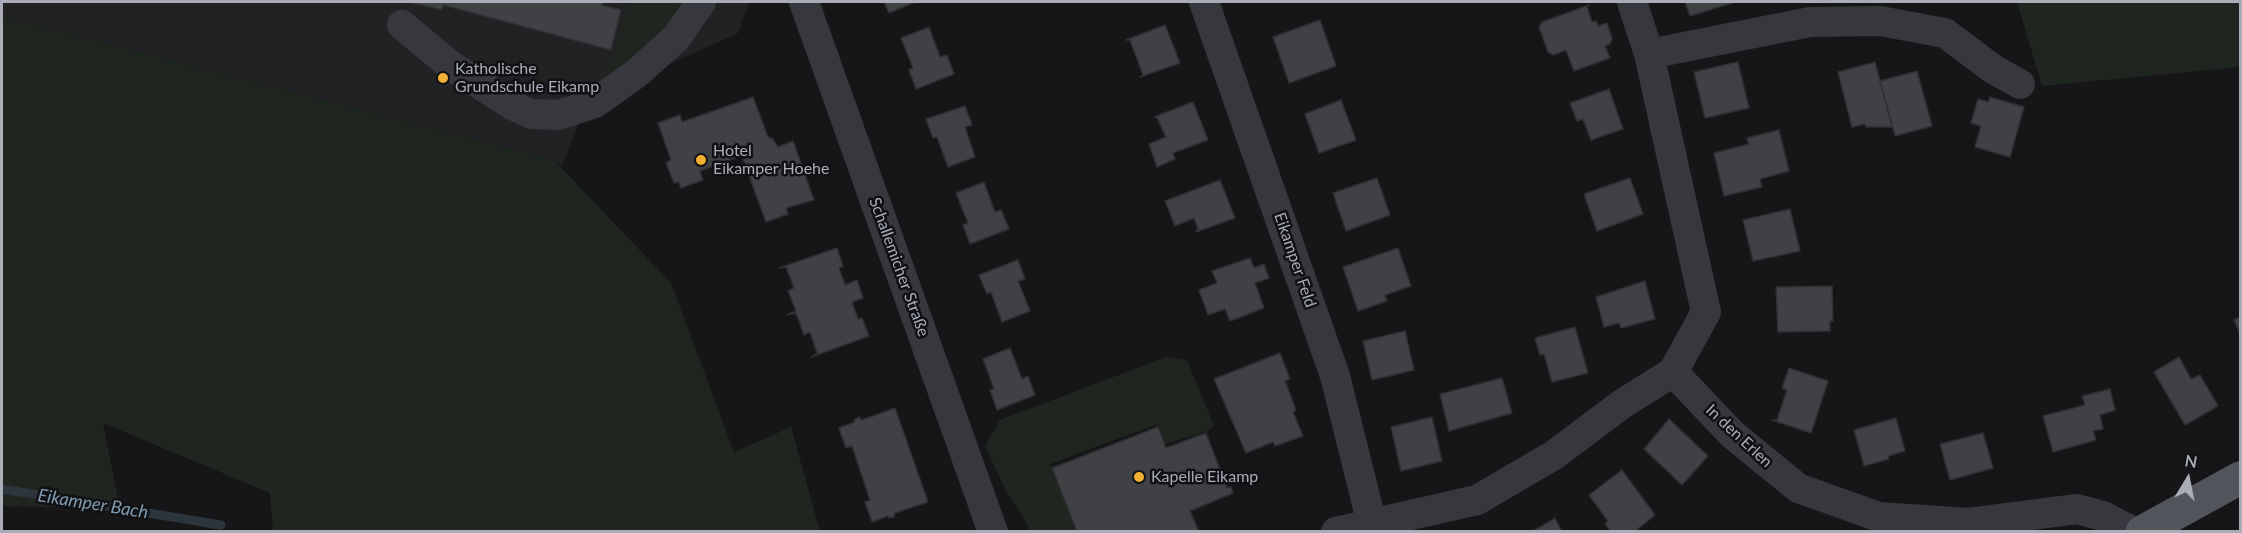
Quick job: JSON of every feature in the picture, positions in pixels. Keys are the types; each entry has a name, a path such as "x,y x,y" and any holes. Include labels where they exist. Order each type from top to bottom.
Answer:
{"main road":[{"path":"2142,531 2241,478"}],"street":[{"path":"402,25 450,65 512,105 531,114 559,115 595,103 637,73 676,38 701,2"},
{"name":"Schallemicher Straße","path":"804,2 993,531"},
{"name":"Eikamper Feld","path":"1204,2 1335,376 1374,528"},
{"path":"1336,531 1374,528 1477,500 1554,455 1622,404 1673,372 1706,312 1649,54 1632,2"},
{"path":"1649,54 1810,22 1880,21 1944,33 1993,69 2020,84"},
{"name":"In den Erlen","path":"1673,372 1732,434 1798,488 1879,517 1969,523 2077,509 2103,516 2134,531"}],"shaded area":[{"name":"Katholische Grundschule Eikamp","path":"2,2 749,2 738,33 663,67 581,118 562,166 554,160 2,16"},
{"path":"629,2 693,2 679,21 603,86"},
{"path":"2017,2 2240,2 2240,67 2042,86"},
{"path":"2,16 554,160 671,283 734,452 791,427 820,531 273,531 270,493 103,423 120,509 2,506"},
{"path":"1166,357 1187,360 1214,426 1208,431 1165,444 1158,424 1050,464 1076,531 1030,531 1007,493 985,446 1000,420"}],"building":[{"path":"408,2 603,2 602,5 621,10 611,50 443,5 442,10"},
{"path":"884,2 915,2 889,13"},
{"path":"1685,2 1731,2 1732,3 1690,16"},
{"path":"1589,5 1587,7 1592,22 1596,21 1598,26 1607,23 1612,38 1610,44 1605,46 1610,58 1574,71 1566,50 1553,55 1548,52 1539,27 1542,22"},
{"path":"1320,20 1336,66 1289,83 1273,37"},
{"path":"1165,25 1180,63 1140,77 1143,75 1130,40 1126,40"},
{"path":"929,27 940,57 947,55 954,74 916,89 909,70 913,68 901,38"},
{"path":"1738,62 1749,108 1705,118 1694,72"},
{"path":"1875,62 1892,127 1866,127 1865,124 1852,127 1838,72"},
{"path":"1917,71 1932,126 1895,136 1880,81"},
{"path":"1609,89 1623,129 1591,140 1583,119 1577,121 1570,103"},
{"name":"Hotel Eikamper Hoehe","path":"753,97 768,137 773,139 778,147 793,141 814,200 786,208 788,214 766,222 743,159 747,158 746,154 700,171 703,180 681,188 679,182 674,183 666,163 671,160 658,123 680,115 682,122"},
{"path":"1990,97 2024,107 2010,157 1975,147 1981,126 1971,123 1978,99 1988,102"},
{"path":"1341,100 1356,140 1319,153 1305,114"},
{"path":"1193,102 1208,140 1173,153 1175,159 1157,167 1149,144 1166,137 1157,118 1154,117"},
{"path":"965,106 972,125 965,127 975,157 948,167 937,137 933,138 926,119"},
{"path":"1779,130 1789,171 1760,179 1762,187 1724,196 1714,153 1749,144 1747,138"},
{"path":"1377,178 1390,215 1346,231 1333,193"},
{"path":"1630,178 1643,214 1597,231 1584,194"},
{"path":"1220,180 1235,218 1196,232 1198,229 1194,218 1175,226 1165,201"},
{"path":"984,182 995,212 1001,210 1009,229 970,244 963,225 968,223 956,193"},
{"path":"1790,209 1800,251 1753,261 1743,220"},
{"path":"837,248 843,266 839,268 845,285 857,280 863,298 852,302 858,319 862,318 869,336 811,357 817,353 810,332 804,335 796,313 787,315 796,311 788,291 794,288 786,267 779,268"},
{"path":"1398,248 1411,286 1385,295 1387,301 1358,311 1343,267"},
{"path":"1250,258 1254,268 1264,264 1269,278 1255,283 1264,308 1230,321 1225,309 1208,315 1199,290 1217,283 1212,271"},
{"path":"1018,260 1025,279 1018,281 1030,311 1002,322 991,292 987,294 979,275"},
{"path":"1645,281 1655,319 1621,328 1619,323 1604,327 1596,297"},
{"path":"1832,286 1833,321 1830,321 1830,331 1778,332 1776,287"},
{"path":"2240,317 2240,334 2234,320"},
{"path":"1575,327 1588,373 1552,382 1544,354 1540,355 1535,338"},
{"path":"1405,331 1414,370 1372,380 1363,341"},
{"path":"1010,348 1022,379 1028,376 1035,395 997,410 990,390 994,389 983,359"},
{"path":"1280,353 1290,379 1285,381 1296,410 1293,412 1303,436 1275,446 1273,442 1246,453 1214,379"},
{"path":"2179,357 2191,379 2200,375 2218,406 2185,425 2154,372"},
{"path":"1789,368 1828,381 1811,433 1772,420 1777,420 1787,390 1782,388"},
{"path":"1502,378 1512,413 1449,431 1440,394"},
{"path":"2110,389 2115,410 2100,415 2103,429 2093,431 2096,440 2053,452 2043,416 2085,405 2082,396"},
{"path":"895,408 928,502 895,513 894,517 889,518 888,516 872,522 865,502 870,500 852,446 846,448 839,428 855,422 854,420 859,417 862,420"},
{"path":"1432,417 1442,461 1401,471 1391,427"},
{"path":"1896,418 1905,451 1888,456 1889,459 1864,466 1854,430"},
{"path":"1669,419 1708,456 1682,485 1644,449"},
{"name":"Kapelle Eikamp","path":"1158,427 1166,448 1206,433 1227,488 1231,487 1233,493 1190,511 1199,532 1077,532 1052,468"},
{"path":"1983,433 1993,468 1950,480 1940,444"},
{"path":"1622,470 1655,515 1634,532 1611,532 1605,524 1608,521 1589,495"},
{"path":"1555,518 1562,532 1532,532"}],"waterway":[{"name":"Eikamper Bach","path":"2,489 221,525"}],"place":[{"name":"Katholische Grundschule Eikamp","path":"443,78"},
{"name":"Hotel Eikamper Hoehe","path":"701,160"},
{"name":"Kapelle Eikamp","path":"1139,477"}]}
